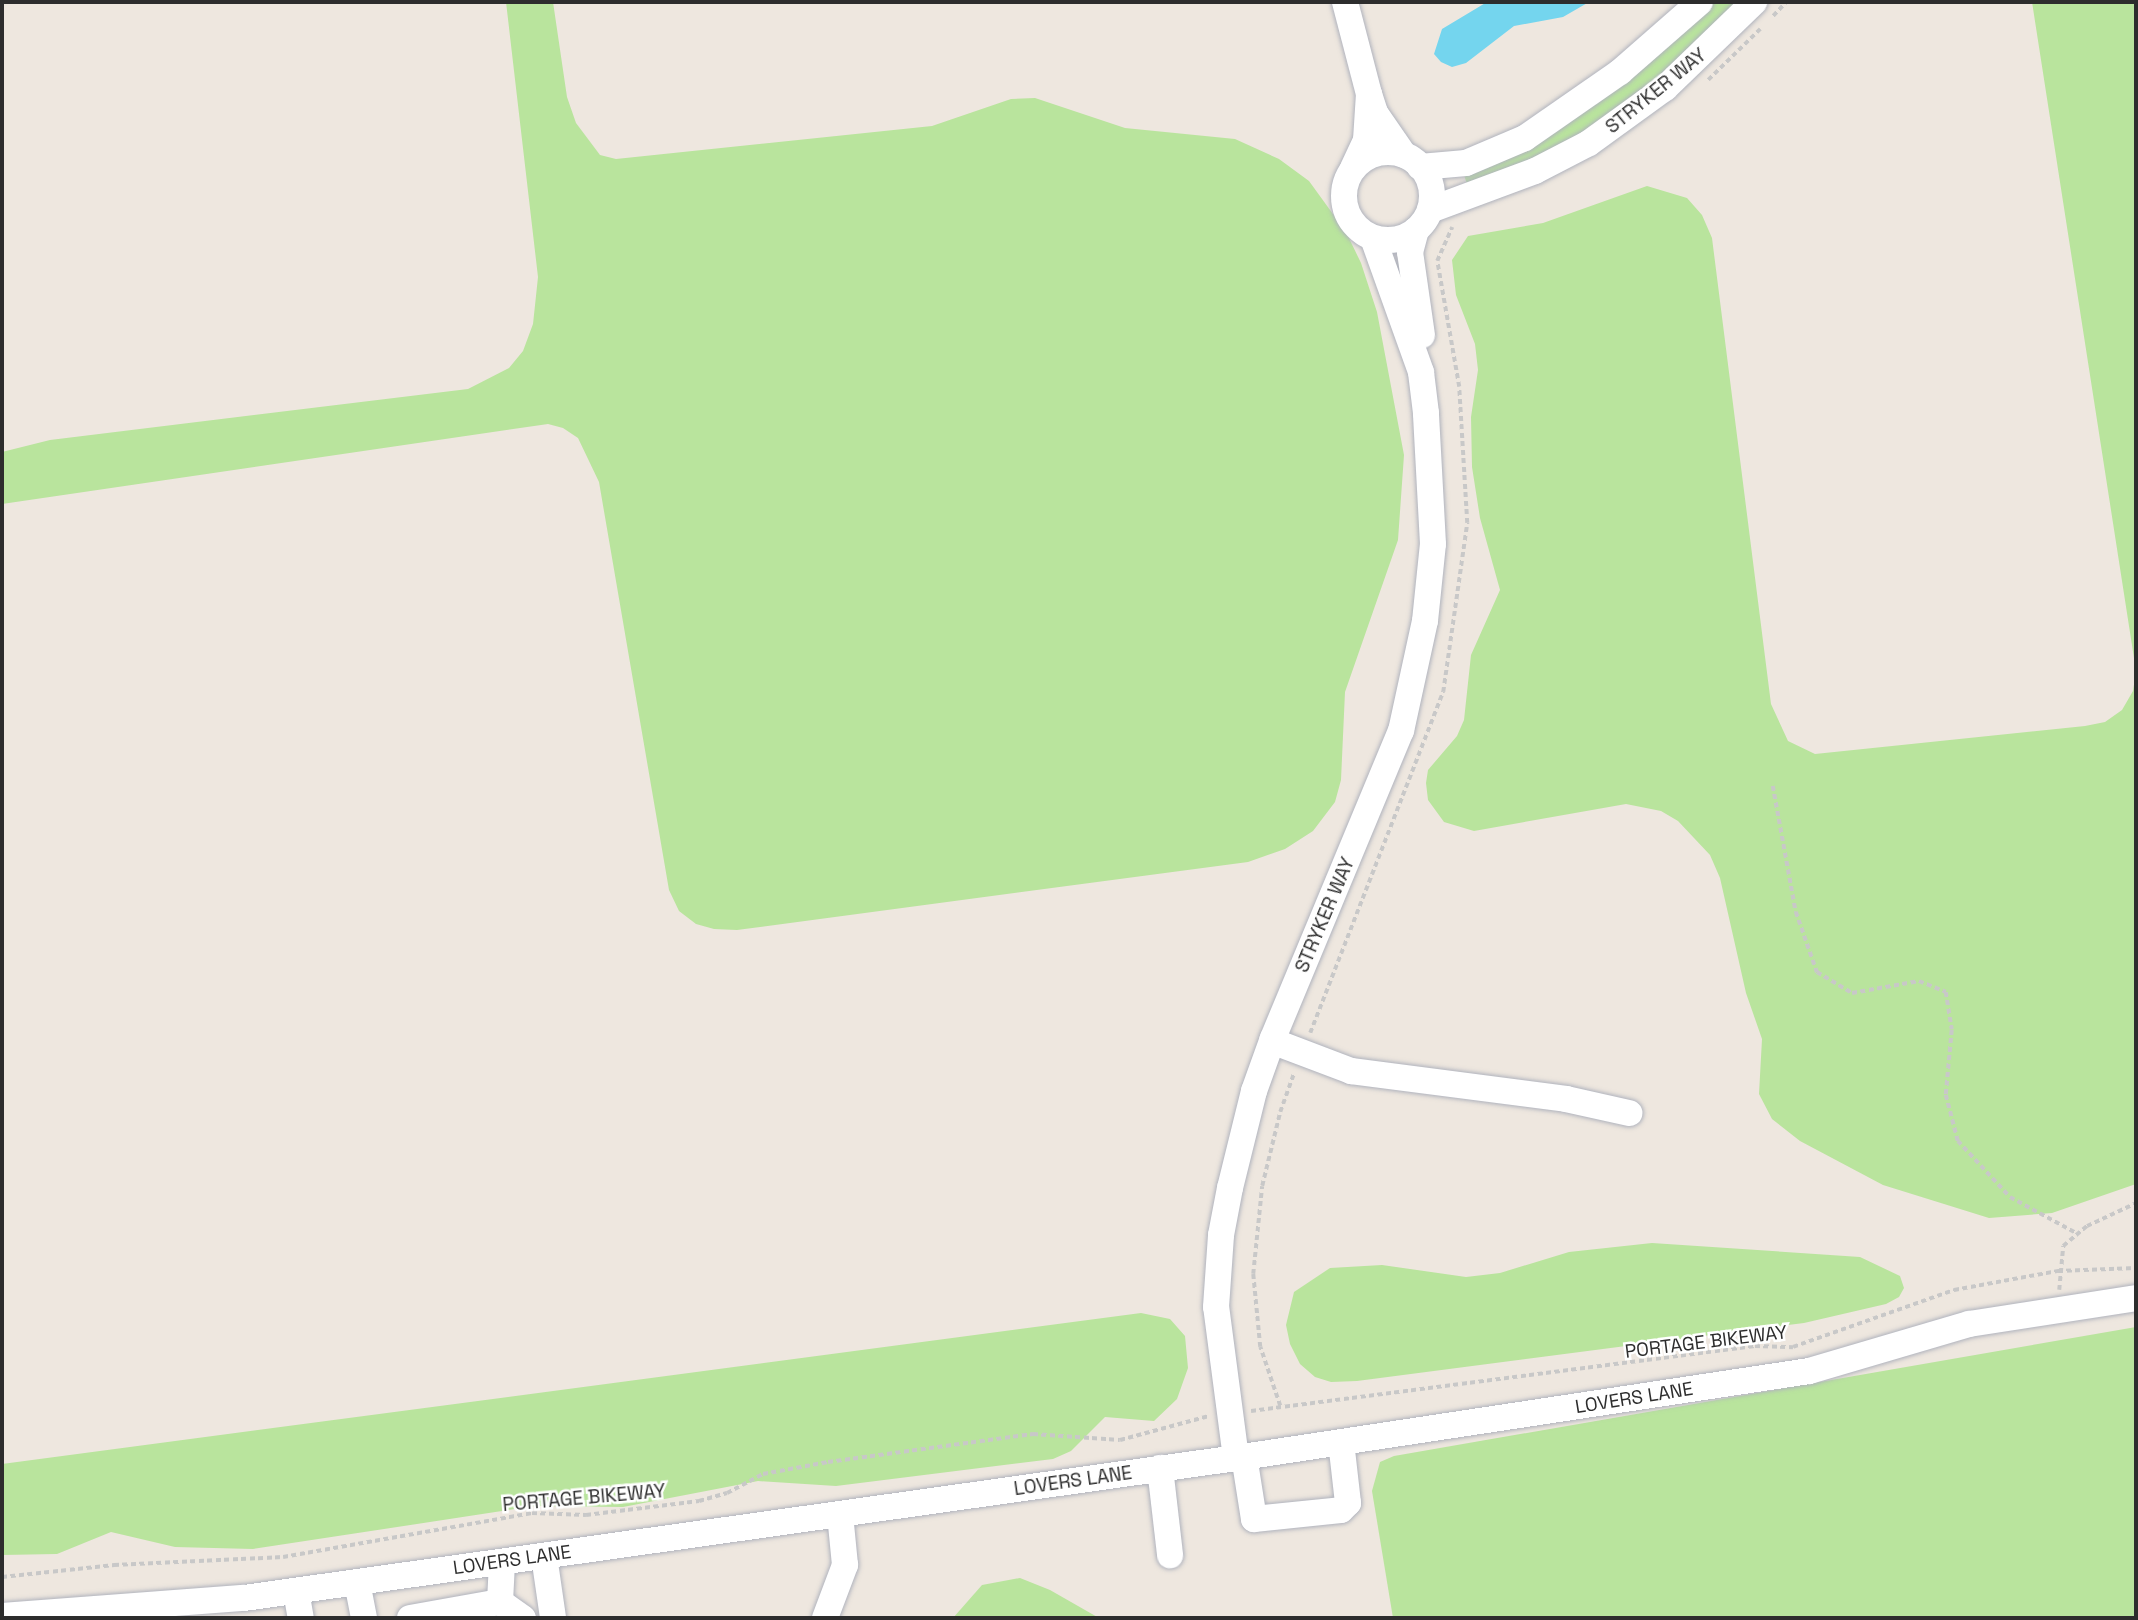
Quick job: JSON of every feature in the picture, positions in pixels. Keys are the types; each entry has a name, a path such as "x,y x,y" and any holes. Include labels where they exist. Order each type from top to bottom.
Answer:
{"street":[{"path":"1345,2 1375,113 1412,161"},
{"name":"STRYKER WAY","path":"1700,2 1620,72 1525,138 1466,163 1412,161 1376,153 1353,168 1345,187 1345,208 1361,231 1373,238 1403,238 1423,220 1535,171 1589,143 1665,88 1754,2"},
{"path":"1353,168 1366,140 1369,94"},
{"name":"STRYKER WAY","path":"1341,1442 1348,1503 1341,1510 1254,1519 1219,1340 1218,1267 1230,1188 1272,1041 1380,787 1412,686 1433,544 1430,455 1421,372 1422,335 1410,252 1423,220 1431,186 1412,161"},
{"name":"STRYKER WAY","path":"1373,238 1421,372"},
{"path":"1272,1041 1351,1071 1566,1099 1629,1113"},
{"name":"LOVERS LANE","path":"2,1616 186,1610 357,1582 1341,1442 1809,1371 1969,1324 2136,1298"},
{"path":"1160,1468 1170,1555"},
{"path":"825,1618 845,1565 840,1514"},
{"path":"544,1556 553,1618"},
{"path":"500,1602 502,1562"},
{"path":"357,1582 364,1618"},
{"path":"296,1591 301,1618"},
{"path":"410,1618 500,1602 523,1618"}],"path":[{"path":"1773,786 1796,912 1816,972 1852,993 1919,981 1946,992 1952,1030 1946,1095 1958,1140 2010,1197 2077,1234"},
{"path":"2060,1310 2057,1271 2063,1246 2077,1234 2136,1203"},
{"name":"PORTAGE BIKEWAY","path":"1271,1408 1755,1346 1793,1346 1954,1290 2057,1271 2136,1268"},
{"name":"PORTAGE BIKEWAY","path":"2,1577 114,1565 283,1557 532,1513 586,1515 699,1501 727,1493 763,1474 828,1462 1033,1434 1120,1440 1202,1417"}],"green space":[{"path":"506,2 553,2 567,97 576,123 600,155 616,159 932,126 1011,99 1035,98 1125,128 1235,139 1279,159 1309,181 1346,232 1361,263 1377,312 1404,455 1398,540 1345,692 1341,780 1335,802 1313,831 1285,849 1248,862 737,930 714,929 696,924 679,911 669,890 599,482 578,438 563,428 548,424 2,504 2,452 50,440 468,389 509,368 523,351 533,324 538,277"},
{"path":"1715,2 1746,2 1719,30 1577,140 1468,187 1464,175"},
{"path":"2032,2 2136,2 2136,671"},
{"path":"1647,186 1687,198 1702,215 1712,238 1771,704 1788,741 1815,754 2105,722 2122,710 2133,691 2136,671 2136,1184 2052,1213 1989,1218 1883,1185 1800,1141 1772,1119 1759,1094 1762,1039 1746,993 1720,878 1710,855 1678,821 1661,811 1626,804 1474,831 1444,822 1428,800 1428,770 1457,736 1464,720 1471,655 1500,590 1480,518 1472,467 1471,417 1478,370 1475,344 1456,295 1452,260 1468,236 1543,223"},
{"path":"1652,1243 1860,1257 1900,1276 1904,1288 1899,1297 1886,1304 1804,1323 1357,1381 1331,1382 1315,1377 1300,1364 1290,1344 1286,1325 1294,1292 1330,1268 1382,1265 1466,1277 1500,1273 1569,1252"},
{"path":"1141,1313 1170,1319 1185,1336 1188,1368 1177,1399 1154,1421 1105,1417 1071,1451 1053,1459 836,1486 758,1481 623,1507 535,1506 253,1549 175,1547 111,1532 57,1554 2,1555 2,1464"},
{"path":"2136,1327 2136,1618 1393,1618 1372,1491 1380,1462 1394,1456"},
{"path":"1020,1578 1050,1590 1099,1618 953,1618 982,1585"}],"water":[{"path":"1487,2 1589,2 1563,17 1514,26 1466,63 1452,67 1441,62 1434,54 1442,29"}]}
